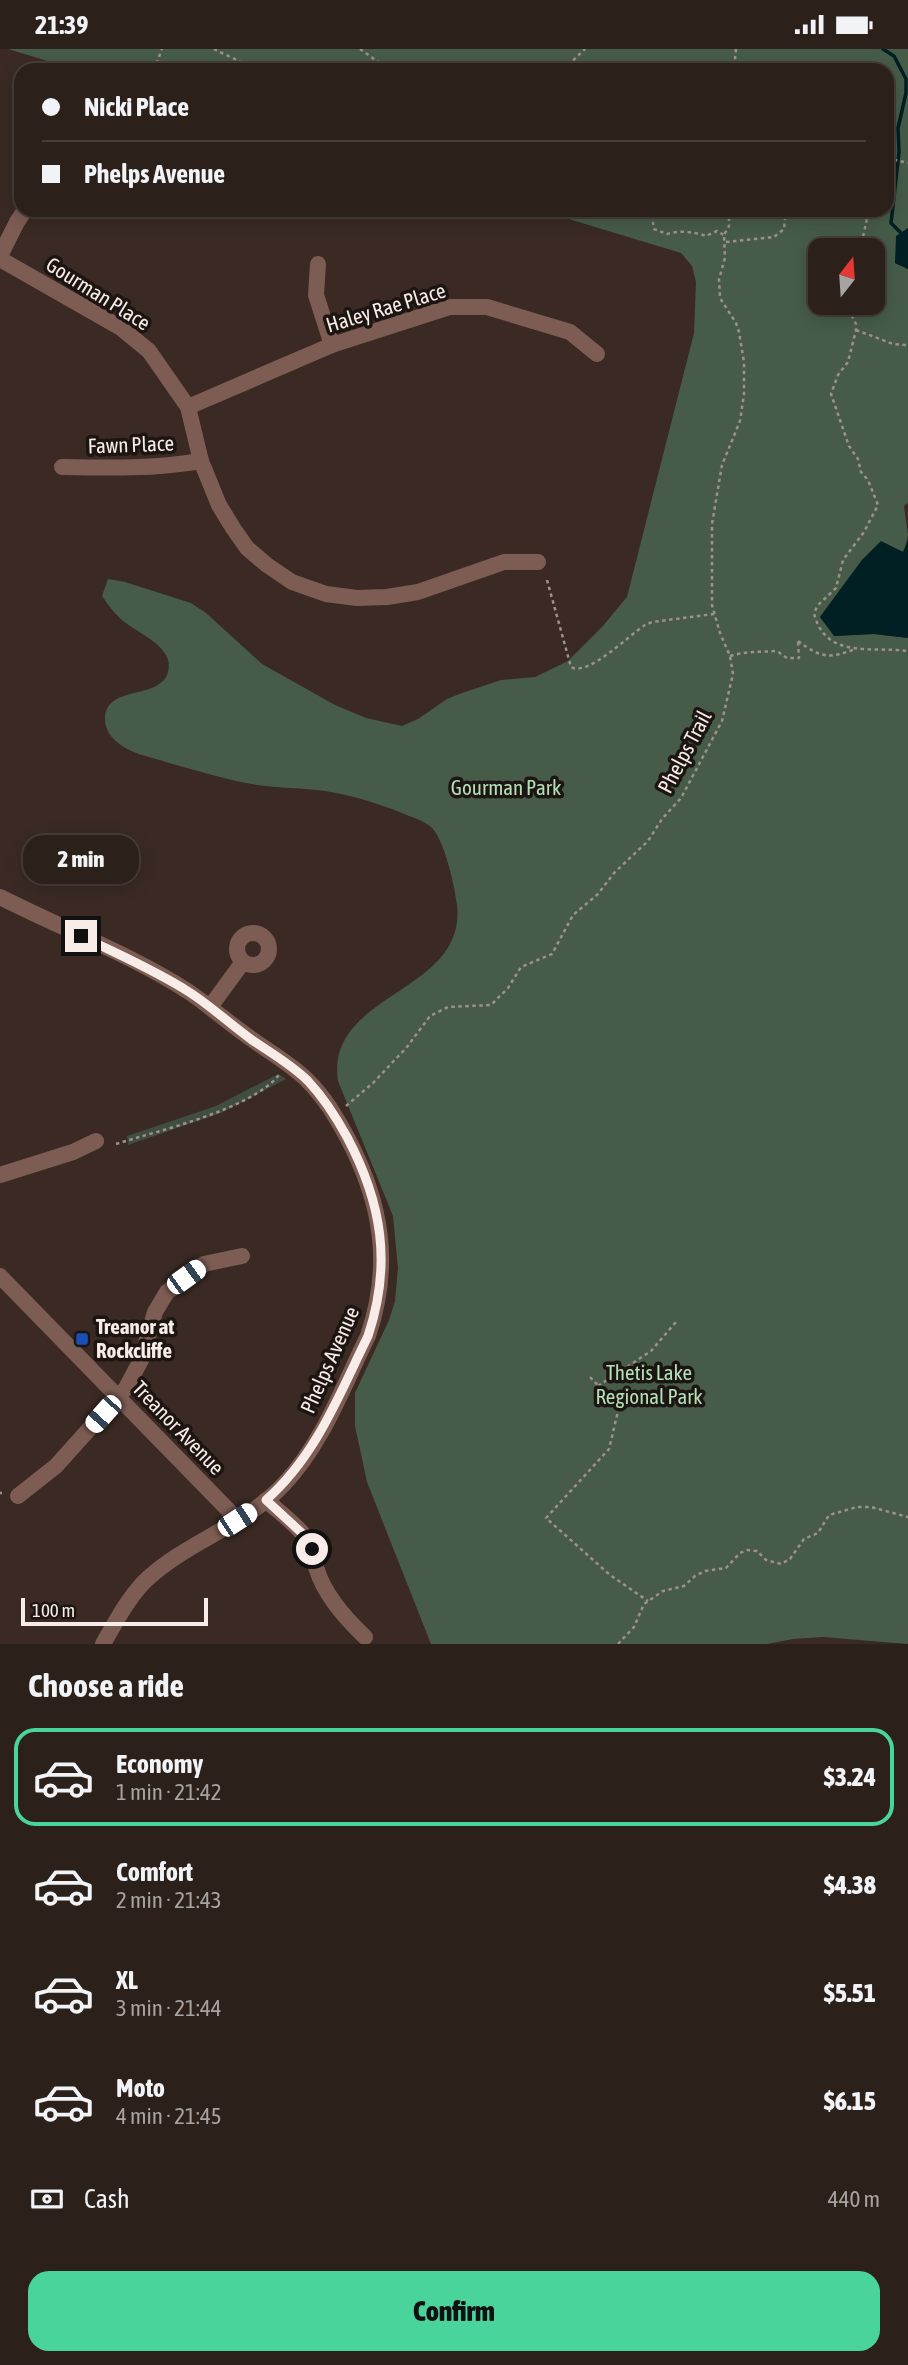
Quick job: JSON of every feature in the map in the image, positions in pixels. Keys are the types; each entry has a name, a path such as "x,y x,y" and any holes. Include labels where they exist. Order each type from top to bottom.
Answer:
{"street":[{"path":"0,257 20,217"},
{"name":"Gourman Place","path":"0,257 121,328 149,351 188,407 201,461 219,505 247,548 292,582 326,594 357,598 387,597 418,592 504,562 538,562"},
{"path":"318,264 316,295 332,345"},
{"name":"Haley Rae Place","path":"188,407 332,345 450,307 487,307 569,332 597,354"},
{"name":"Fawn Place","path":"62,467 165,468 201,461"},
{"path":"0,917 4,899"},
{"name":"Phelps Avenue","path":"4,899 153,971 210,1007 307,1079 335,1114 358,1159 377,1211 380,1239 379,1295 368,1336 316,1442 292,1476 266,1500 163,1567 145,1582 128,1601 103,1644"},
{"path":"210,1007 243,962"},
{"path":"0,1175 73,1152 96,1140"},
{"path":"18,1496 56,1466 133,1378 155,1312 167,1292 204,1263 242,1256"},
{"name":"Treanor Avenue","path":"0,1276 237,1520"},
{"path":"266,1500 304,1535 312,1549 316,1569 325,1588 350,1623 365,1637"}],"path":[{"path":"214,49 242,63"},
{"path":"360,49 380,63"},
{"path":"570,63 585,49"},
{"path":"652,217 654,229 667,234 676,231 688,234 696,232 706,236 717,231 724,235"},
{"name":"Phelps Trail","path":"335,1114 374,1083 407,1047 430,1016 448,1007 491,1005 508,988 521,967 554,951 573,915 598,894 614,873 648,841 681,797 722,721 733,674 730,656 714,614 711,559 713,506 722,465 740,421 744,394 744,362 739,332 720,298 719,279 725,258 724,235 729,226 729,217"},
{"path":"725,242 774,237 784,229 785,217"},
{"path":"863,238 867,217"},
{"path":"852,315 856,330 848,362 838,375 831,394 849,446 858,459 861,472 868,479 878,505 843,560 836,588 818,605 814,613 817,625 832,641 841,646 908,651"},
{"path":"856,330 893,344 907,345"},
{"path":"547,580 574,670 595,663 652,622 714,614"},
{"path":"730,656 750,650 778,651 787,657 799,658 798,641 820,655 835,657 857,649"},
{"path":"116,1144 225,1110 272,1084 288,1065"},
{"path":"598,1386 651,1351 676,1322"},
{"path":"590,1377 619,1407 609,1449 546,1518 610,1575 648,1601"},
{"path":"618,1644 634,1627 648,1601 663,1591 684,1586 705,1571 726,1568 740,1553 747,1550 757,1551 766,1560 781,1564 790,1559 804,1539 818,1533 830,1515 838,1512 871,1507 908,1517"}],"green space":[{"name":"Thetis Lake Regional Park","path":"8,49 908,49 908,228 902,234 895,263 908,269 908,503 904,506 908,535 904,552 881,542 862,560 820,617 835,636 874,634 908,638 908,1644 823,1637 767,1644 431,1644 367,1482 355,1426 355,1393 389,1320 395,1301 398,1268 393,1216 338,1081 340,1052 353,1028 441,958 454,934 457,905 448,863 440,840 430,826 383,806 325,791 235,781 141,755 121,745 107,728 105,718 108,708 122,697 160,684 167,675 169,662 159,646 122,620 102,596 108,579 191,603 206,613 262,664 335,705 366,718 402,726 462,693 501,680 535,677 568,661 627,597 694,333 696,282 692,266 681,253 562,217 894,217 894,63 54,63"},
{"path":"278,1074 286,1079 221,1113 128,1145 127,1136 216,1106"}],"water":[{"path":"908,228 908,269 895,263 896,236"},
{"path":"908,540 908,638 874,634 834,636 820,617 862,560 881,541 903,552"}],"waterway":[{"path":"883,49 894,56 906,79 906,93 898,128 899,152 894,196"},
{"path":"892,217 891,223 902,234"}],"place":[{"name":"Treanor at Rockcliffe","path":"82,1339"}],"route":[{"path":"81,936 189,992 307,1079 335,1114 369,1184 377,1211 381,1269 373,1321 316,1442 300,1466 266,1500 304,1535 312,1549"}],"park label":[{"name":"Gourman Park","path":"506,788"}]}
